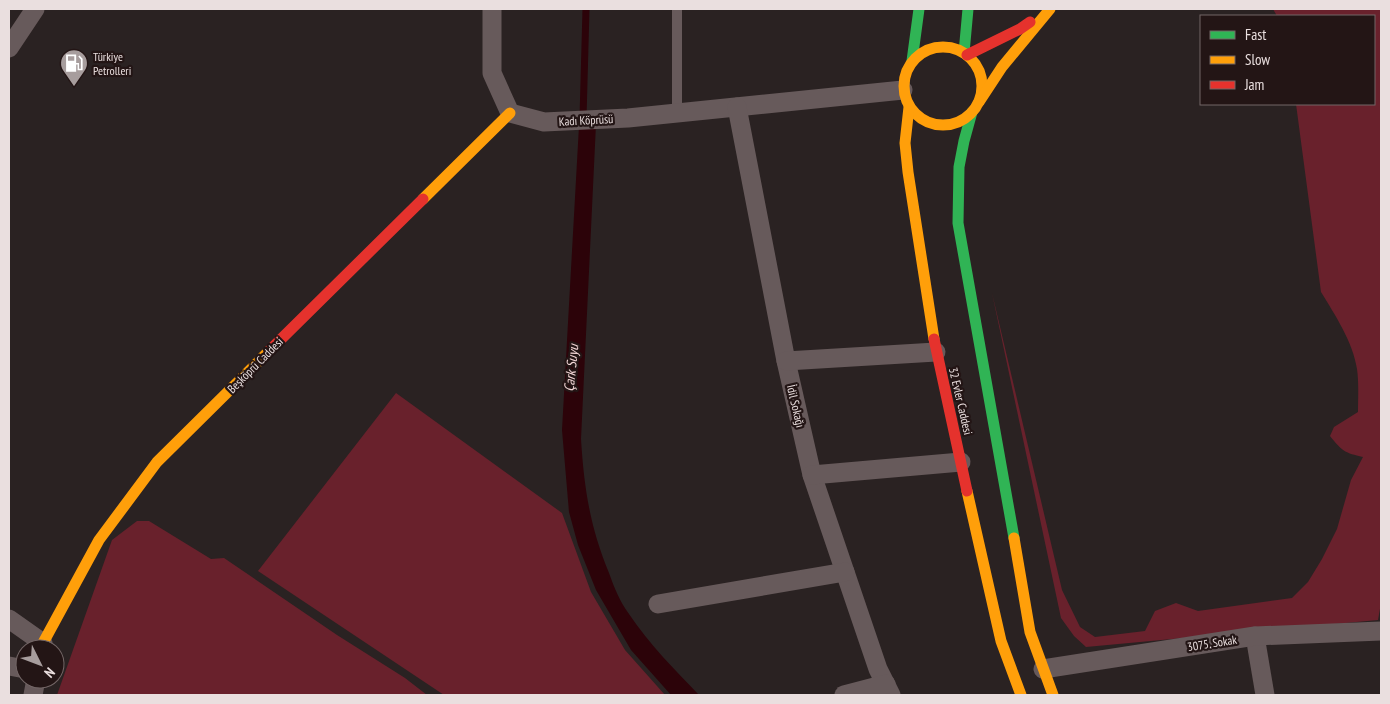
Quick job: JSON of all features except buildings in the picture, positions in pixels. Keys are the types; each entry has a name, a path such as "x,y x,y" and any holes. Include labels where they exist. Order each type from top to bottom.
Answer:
{"main road":[{"path":"912,61 919,9"},
{"path":"965,54 968,9"},
{"path":"965,54 1020,29 1050,9"},
{"path":"979,102 982,90 981,76 976,64 965,54 953,48 942,46 931,48 921,53 912,61 907,70 904,79 906,98 917,116 927,123 951,125 962,120 972,112 979,102 1002,67 1050,9"},
{"name":"32 Evler Caddesi","path":"906,98 905,143 908,172 936,352 1001,641 1021,695"},
{"path":"972,112 963,142 958,171 956,196 958,223 1030,632 1053,695"},
{"name":"Beşköprü Caddesi","path":"47,639 99,540 157,462 510,113"}],"street":[{"path":"9,48 35,9"},
{"path":"492,9 492,73 510,113"},
{"name":"Kadı Köprüsü","path":"510,113 544,122 628,118 737,108 906,98"},
{"name":"İdil Sokağı","path":"737,108 786,361 812,474 878,669 888,690"},
{"path":"786,361 936,352"},
{"path":"812,474 961,462"},
{"path":"658,604 845,572"},
{"path":"9,619 34,639"},
{"name":"3075. Sokak","path":"1044,669 1255,636 1381,632"},
{"path":"1255,636 1265,695"},
{"path":"844,695 888,690"}],"lane":[{"path":"677,9 677,113"}],"shaded area":[{"path":"1273,9 1381,9 1381,603 1378,620 1086,647 1074,636 1061,618 992,293 1062,590 1080,627 1095,637 1145,631 1155,611 1176,603 1198,611 1292,598 1308,582 1322,559 1337,529 1351,480 1363,457 1344,451 1330,436 1334,427 1358,412 1358,374 1348,339 1321,292 1296,105 1375,105 1375,15 1276,15"},
{"path":"396,393 562,513 591,592 625,650 665,695 444,695 258,571"},
{"path":"137,521 149,521 211,559 224,558 337,635 405,678 427,695 57,695 59,689 65,689 65,672 112,540"}],"water":[{"path":"596,124 581,439 589,507 602,556 623,604 654,646 699,695 671,695 631,650 596,590 578,545 569,512 562,430 579,126"}],"waterway":[{"name":"Çark Suyu","path":"583,118 586,9"}],"traffic: fast":[{"path":"912,61 919,9"},
{"path":"964,53 968,9"},
{"path":"972,112 959,167 958,223 1014,538"}],"traffic: slow":[{"path":"979,102 1002,67 1050,9"},
{"path":"943,47 958,50 971,58 979,71 982,86 979,101 971,114 958,122 943,125 928,122 915,114 907,101 904,86 907,71 915,58 928,50 943,47"},
{"path":"909,107 905,143 908,172 934,339"},
{"path":"423,199 510,113"},
{"path":"45,639 99,540 157,462 269,351"},
{"path":"967,491 1001,641 1021,695"},
{"path":"1014,538 1030,632 1053,695"}],"traffic: jam":[{"path":"967,55 1020,29 1030,22"},
{"path":"269,351 423,199"},
{"path":"934,339 967,491"}],"place":[{"name":"Türkiye Petrolleri","path":"74,87"}]}
